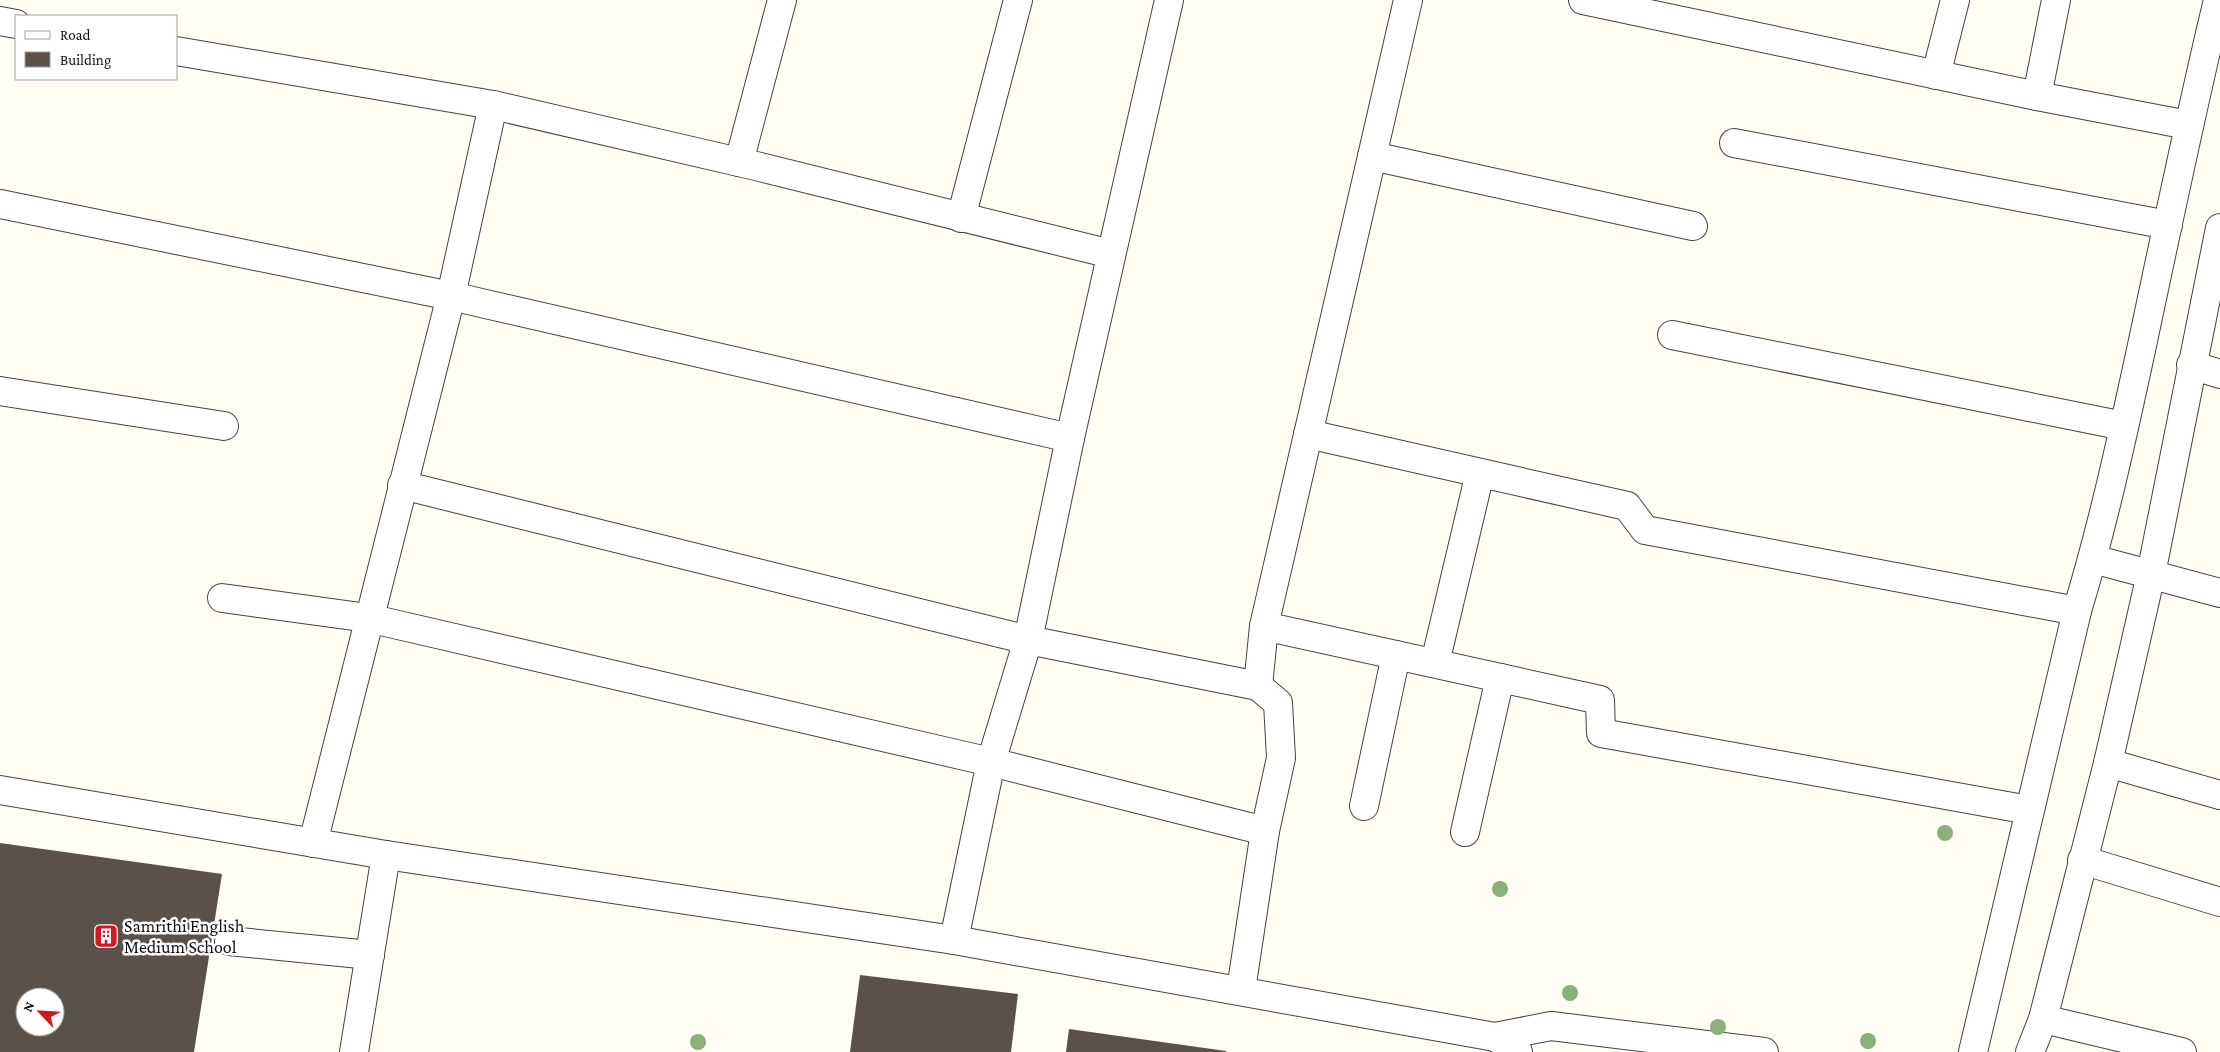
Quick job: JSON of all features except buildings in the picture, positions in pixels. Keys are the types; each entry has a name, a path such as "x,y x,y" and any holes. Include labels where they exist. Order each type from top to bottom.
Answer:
{"street":[{"path":"739,162 782,0"},
{"path":"961,218 1018,0"},
{"path":"954,940 991,762 1028,640 1070,438 1169,0"},
{"path":"1258,686 1264,626 1408,0"},
{"path":"1584,0 2037,96 2188,125"},
{"path":"1936,74 1954,0"},
{"path":"2037,96 2056,0"},
{"path":"1972,1052 2077,611 2093,560 2168,225 2188,125 2218,0"},
{"path":"0,21 15,24"},
{"path":"178,51 493,105 739,162 1111,254"},
{"path":"312,843 451,296 493,105"},
{"path":"1734,143 2168,225"},
{"path":"1372,156 1693,226"},
{"path":"0,204 451,296 1070,438"},
{"path":"2030,1052 2043,1019 2108,763 2151,574 2191,365 2220,228"},
{"path":"1672,335 2124,426"},
{"path":"2191,365 2220,374"},
{"path":"0,391 224,426"},
{"path":"1308,434 1627,506 1645,530 2077,611"},
{"path":"1435,664 1480,473"},
{"path":"402,485 1028,640 1258,686 1278,703 1281,758 1265,831 1241,990"},
{"path":"2093,560 2220,593"},
{"path":"222,598 368,618 991,762 1265,831"},
{"path":"1264,626 1600,700 1602,733 2029,810"},
{"path":"1364,806 1396,655"},
{"path":"1465,832 1500,678"},
{"path":"2108,763 2220,795"},
{"path":"0,790 386,855 954,940 1495,1037 1551,1026 1764,1052"},
{"path":"354,1052 386,855"},
{"path":"2082,860 2220,902"},
{"path":"229,941 370,955"},
{"path":"2043,1019 2182,1052"},
{"path":"1495,1037 1518,1052"}],"place":[{"name":"Samrithi English Medium School","path":"106,936"}]}
